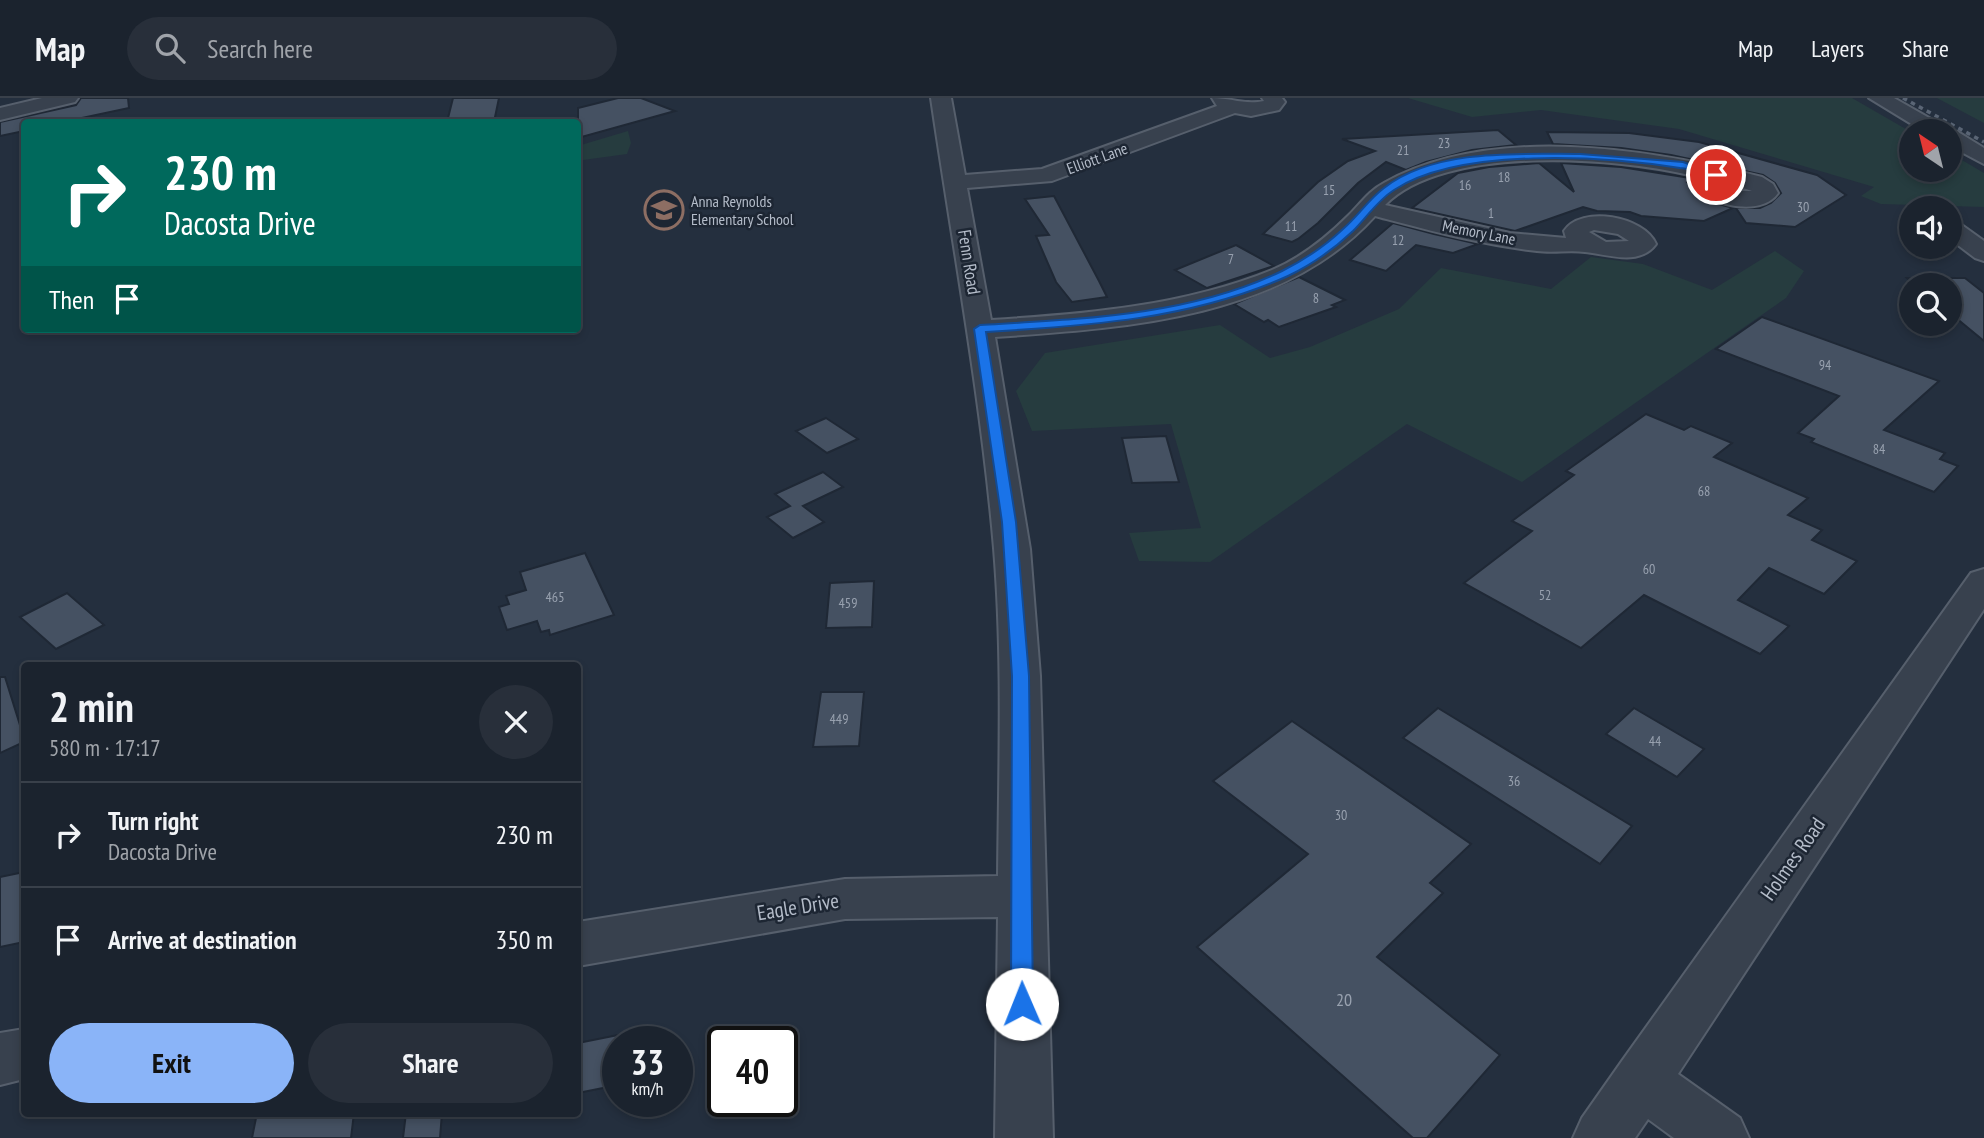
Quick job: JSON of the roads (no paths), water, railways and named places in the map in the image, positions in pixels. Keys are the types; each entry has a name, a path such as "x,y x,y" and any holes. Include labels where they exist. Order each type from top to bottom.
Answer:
{"street":[{"path":"0,114 68,98"},
{"name":"Fenn Road","path":"942,98 980,329 1012,549 1020,676 1024,1138"},
{"name":"Elliott Lane","path":"956,182 1044,176 1077,166 1227,102 1251,110 1268,108 1275,104 1272,98"},
{"path":"1879,98 1917,119"},
{"path":"1962,144 1984,157"},
{"path":"980,329 1100,320 1164,311 1229,294 1284,274 1317,255 1388,189 1416,174 1450,164 1489,158 1541,155 1645,160 1683,165 1716,175"},
{"name":"Memory Lane","path":"1370,208 1462,230 1530,242 1574,246 1590,244"},
{"path":"1962,237 1984,253"},
{"name":"Holmes Road","path":"1602,1138 1984,581"},
{"name":"Eagle Drive","path":"581,943 845,899 1020,896"},
{"path":"0,1059 21,1055"},
{"path":"1641,1080 1720,1138"}],"railway":[{"path":"1903,98 1984,142"}],"place":[{"name":"Anna Reynolds Elementary School","path":"664,210"}]}
